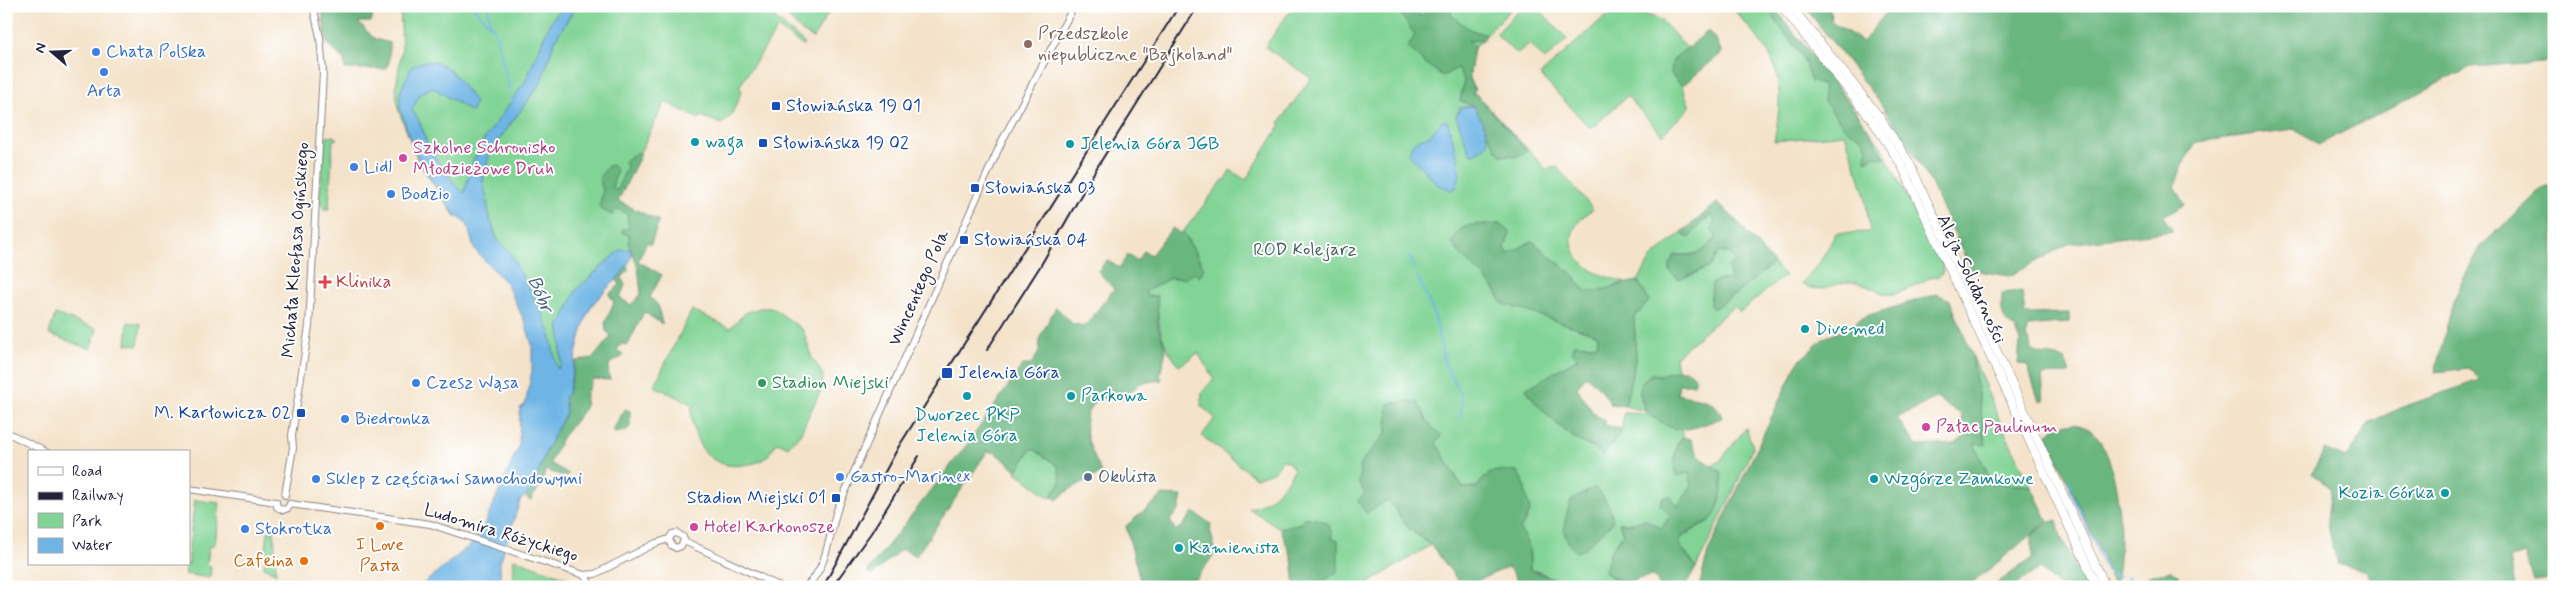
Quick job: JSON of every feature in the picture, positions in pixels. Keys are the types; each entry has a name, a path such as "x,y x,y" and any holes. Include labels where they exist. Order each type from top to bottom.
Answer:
{"main road":[{"name":"Aleja Solidarności","path":"1781,6 1876,126 1902,166 2097,587"},
{"name":"Aleja Solidarności","path":"1791,6 1878,114 1909,162 2106,587"}],"street":[{"name":"Michała Kleofasa Ogińskiego","path":"285,496 293,448 292,435 308,332 321,110 322,56 312,6"},
{"name":"Wincentego Pola","path":"804,587 814,579 821,565 837,510 1002,141 1074,6"},
{"path":"6,432 42,450"},
{"path":"190,489 276,502"},
{"path":"280,496 285,496 289,498 290,504 288,508 283,510 277,507 276,502 280,496"},
{"name":"Ludomira Różyckiego","path":"290,504 430,524 584,574"},
{"path":"584,574 595,574 656,543 669,539 672,534 677,533 683,537 684,541 781,587"},
{"path":"669,539 671,545 676,548 681,546 684,541"},
{"path":"584,574 592,587"}],"green space":[{"path":"321,6 357,6 355,14 366,15 367,12 373,15 371,22 358,22 375,39 390,43 389,63 385,69 345,69 344,60 327,43"},
{"path":"400,6 563,6 550,23 525,82 478,151 456,218 418,161 398,109 396,87 402,48"},
{"path":"576,6 770,6 776,19 804,43 803,46 778,28 739,87 742,90 731,116 722,124 701,116 699,119 665,102 614,205 629,214 632,252 620,250 593,274 560,325 561,363 559,368 557,368 510,254 497,239 490,219 483,181 490,152 540,84 555,40"},
{"path":"794,6 833,6 813,38 802,32 789,18"},
{"name":"ROD Kolejarz","path":"1302,6 1514,6 1474,48 1469,79 1475,90 1472,94 1476,94 1546,169 1557,167 1593,209 1584,216 1573,231 1573,248 1583,263 1592,270 1603,276 1625,282 1605,290 1585,291 1564,267 1556,262 1519,248 1508,254 1505,248 1501,224 1484,225 1459,254 1484,276 1494,288 1502,303 1599,335 1597,345 1553,375 1527,389 1542,409 1556,423 1579,441 1603,455 1621,433 1624,413 1647,414 1669,426 1681,429 1683,437 1676,445 1689,473 1692,485 1678,507 1660,505 1671,516 1661,528 1644,519 1635,523 1619,523 1623,534 1605,572 1624,587 1570,587 1540,572 1530,570 1530,554 1520,529 1527,519 1516,472 1503,471 1494,473 1485,478 1477,487 1463,488 1436,443 1441,436 1427,421 1423,412 1409,401 1389,404 1387,432 1364,459 1359,483 1365,493 1388,499 1409,529 1431,545 1367,584 1368,587 1315,587 1327,578 1338,540 1332,540 1328,524 1310,518 1302,523 1280,528 1248,508 1262,503 1275,494 1294,469 1287,461 1282,460 1275,471 1256,478 1202,436 1215,418 1201,406 1202,392 1214,379 1198,353 1179,366 1168,349 1161,333 1157,296 1147,296 1146,291 1170,278 1185,278 1194,272 1199,277 1202,263 1183,232 1223,180 1226,180 1230,170 1246,180 1281,124 1279,123 1311,78 1265,47 1287,15"},
{"path":"1399,6 1405,6 1421,16 1431,6 1452,6 1451,15 1469,29 1486,35 1483,40 1468,41 1474,48 1469,79 1475,90 1472,94 1476,94 1527,151 1518,156 1500,155 1474,106 1460,101 1464,80 1457,68 1443,76 1423,62 1408,47 1415,35 1398,10"},
{"path":"1523,6 1536,6 1567,39 1545,60 1529,44 1516,54 1496,34"},
{"path":"1731,6 1770,6 1857,113 1880,145 1943,266 1942,273 1937,277 1933,276 1894,294 1884,294 1853,282 1821,289 1814,289 1802,283 1820,262 1836,233 1870,232 1865,195 1845,134 1774,141 1779,106 1776,71 1766,49"},
{"path":"1765,6 1773,6 1847,99 1885,159 1874,156 1866,161 1867,148 1862,138 1845,128 1824,101 1823,85 1811,82 1803,58"},
{"path":"1804,6 1830,6 1831,21 1863,42 1891,6 2554,6 2554,61 2470,67 2318,145 2294,129 2197,142 2183,163 2175,186 2185,205 2163,216 2173,231 2068,244 2010,276 1971,270 1930,181 1881,104"},
{"path":"1626,9 1660,19 1687,48 1673,60 1671,74 1682,86 1690,107 1662,135 1627,96 1591,129 1540,75 1602,19"},
{"path":"1708,31 1717,41 1722,53 1682,86 1671,74 1673,60"},
{"path":"334,136 337,139 333,140 329,205 331,207 325,210 319,201 325,142 327,137"},
{"path":"637,152 641,154 618,201 659,221 651,244 647,242 638,261 662,275 650,297 658,305 662,324 644,312 628,345 621,344 617,350 623,354 622,357 610,363 608,370 610,380 593,379 586,394 585,408 562,438 550,463 569,474 566,477 546,470 541,485 530,501 522,493 532,490 546,451 566,412 564,398 568,393 576,361 593,358 611,336 606,331 605,323 614,303 609,294 620,285 615,276 626,266 629,269 622,278 625,285 620,298 631,305 641,294 638,267 629,245 629,235 623,233 623,229 629,229 627,214 618,209 612,215 599,208 603,190 599,178 608,166 612,165 617,170 612,188 617,190 627,167 624,161"},
{"path":"2554,185 2554,508 2546,512 2550,579 2533,581 2525,554 2510,558 2515,587 2374,587 2367,571 2337,564 2327,521 2331,488 2312,474 2324,449 2346,458 2370,422 2403,407 2479,380 2469,368 2435,372 2455,295 2481,246 2543,188"},
{"path":"1717,203 1735,219 1773,263 1737,293 1713,309 1710,305 1712,284 1718,280 1731,279 1728,267 1735,260 1731,254 1719,252 1710,267 1679,279 1670,272 1670,264 1675,255 1688,255 1698,252 1717,238 1711,229 1715,223 1712,215 1702,222 1689,238 1681,233"},
{"path":"1712,215 1715,223 1712,229 1717,237 1703,250 1688,255 1675,255 1686,277 1710,267 1719,252 1731,254 1735,260 1732,279 1718,280 1713,309 1737,293 1773,263 1785,275 1740,312 1734,306 1675,357 1677,370 1660,375 1651,374 1641,383 1640,395 1645,411 1625,406 1636,356 1634,318 1649,301 1638,281 1651,258 1681,233 1689,238 1702,222"},
{"path":"1478,224 1501,224 1510,232 1505,248 1508,254 1532,241 1575,277 1585,291 1599,291 1638,281 1649,301 1634,318 1636,356 1625,406 1610,404 1599,388 1585,376 1577,388 1594,414 1605,420 1605,425 1622,429 1603,455 1562,428 1542,410 1526,389 1578,358 1572,352 1575,344 1597,345 1598,335 1502,303 1491,285 1452,243 1456,235 1466,227"},
{"path":"1172,228 1180,233 1183,232 1204,268 1199,277 1194,273 1185,278 1170,278 1146,291 1147,296 1157,296 1158,326 1166,350 1160,375 1162,380 1140,383 1127,396 1121,398 1097,399 1090,408 1087,416 1087,434 1101,473 1070,489 1057,500 1051,496 1061,482 1058,466 1032,448 1017,470 994,452 987,452 916,556 901,549 873,575 867,572 969,442 1023,365 1031,365 1039,352 1040,337 1056,307 1073,324 1085,326 1114,289 1098,271 1107,260 1119,268 1128,255 1137,261 1144,251 1151,255"},
{"path":"2022,291 2025,314 2069,313 2069,322 2029,326 2026,336 2033,351 2065,360 2070,373 2042,375 2044,401 2039,401 2027,365 2018,364 2020,341 2016,328 2004,318 2003,314 2002,293"},
{"path":"1937,294 1950,300 1972,355 1986,445 1974,444 1992,483 2031,486 2048,521 1965,587 1699,587 1708,552 1797,363 1824,338 1849,328 1863,317","holes":["1936,398 1961,414 1964,437 1955,444 1917,446 1897,418"]},
{"name":"Stadion Miejski","path":"760,308 773,308 803,330 812,358 823,375 821,390 800,434 788,447 777,442 768,455 760,461 743,465 730,465 710,457 702,449 694,428 692,404 654,386 692,310 730,328 745,313"},
{"path":"55,314 97,329 90,349 49,334"},
{"path":"128,322 141,324 138,345 126,344"},
{"path":"1972,355 2000,422 2031,486 1992,483 1973,443 1986,444"},
{"path":"1677,370 1688,370 1695,377 1694,384 1679,384 1677,394 1710,402 1719,411 1722,418 1689,429 1682,429 1668,426 1647,414 1640,395 1641,383 1651,374 1660,375"},
{"path":"1409,401 1418,403 1427,421 1441,435 1436,443 1463,488 1477,487 1486,477 1494,472 1516,471 1523,480 1530,511 1520,529 1529,547 1530,570 1567,583 1570,587 1542,587 1530,578 1519,583 1508,567 1463,587 1431,545 1409,529 1388,500 1366,513 1358,501 1365,493 1359,483 1360,467 1364,459 1387,432 1388,404"},
{"path":"625,409 630,411 630,427 625,431 615,433 613,430"},
{"path":"2075,423 2089,429 2100,441 2114,478 2120,524 2120,546 2116,582 2111,580 2102,555 2046,435 2056,426"},
{"path":"1746,428 1753,447 1696,568 1679,544 1683,536 1709,522 1721,472 1712,466 1720,461"},
{"path":"1683,437 1691,439 1699,455 1721,472 1722,478 1722,492 1716,513 1707,523 1683,535 1679,544 1696,568 1685,587 1658,587 1658,582 1653,576 1644,577 1630,583 1622,582 1605,572 1611,550 1623,534 1619,523 1635,523 1644,519 1661,528 1671,516 1660,505 1662,498 1670,496 1678,506 1692,485 1689,473 1676,476 1675,455 1677,446"},
{"path":"1032,448 1058,466 1062,482 1050,498 1016,472"},
{"path":"1595,487 1609,507 1612,523 1584,549 1577,552 1567,541 1565,535 1566,516 1571,501"},
{"path":"1163,495 1182,496 1179,510 1170,520 1175,530 1181,528 1193,512 1211,524 1210,530 1216,552 1196,579 1141,584 1126,526"},
{"path":"195,500 220,503 215,544 209,547 207,565 211,566 210,578 185,574 186,566 190,566 190,538"},
{"path":"1303,518 1314,518 1324,522 1330,528 1332,539 1338,540 1338,571 1315,587 1295,587 1292,558 1280,528 1302,523"},
{"path":"2057,520 2061,537 2086,587 2059,587 2040,568 2013,587 1992,587 2032,558 2032,535 2049,522"},
{"path":"274,528 276,574 264,567 268,532"},
{"path":"514,559 578,582 584,587 512,587"},
{"path":"2170,571 2179,576 2184,587 2136,587 2136,584 2148,576"}],"water":[{"path":"563,6 576,6 555,40 540,84 490,152 483,180 490,219 497,239 510,253 542,312 549,330 557,368 559,368 561,363 560,325 577,289 620,250 630,249 631,255 625,269 593,304 585,322 568,393 564,398 566,412 546,451 532,490 520,501 500,563 501,587 419,587 473,543 481,532 519,446 520,408 525,405 532,371 532,345 525,322 506,283 474,249 467,223 455,215 422,166 400,109 400,92 412,66 424,62 434,62 450,70 475,101 472,112 432,87 420,94 412,110 420,123 430,150 464,193 473,161 485,138 525,82 550,23"},
{"path":"1474,106 1486,129 1488,144 1475,154 1470,153 1456,116 1460,108"},
{"path":"1442,121 1447,121 1449,126 1459,164 1457,187 1452,190 1438,185 1409,154 1412,145 1418,139 1429,136"}],"waterway":[{"path":"472,6 495,30 512,100"},
{"path":"488,6 490,24"},
{"path":"1409,257 1415,269"},
{"path":"1417,275 1435,317 1444,361 1462,398 1461,416"},
{"path":"2069,479 2071,491 2106,570 2111,575 2119,577"},
{"path":"2126,577 2129,578 2131,587"}],"railway":[{"path":"823,587 899,446 1179,6"},
{"path":"987,350 1041,265 1096,169 1198,6"},
{"path":"832,587 871,533 919,456"}],"place":[{"name":"Przedszkole niepubliczne \"Bajkoland\"","path":"1028,44"},
{"name":"Chata Polska","path":"96,52"},
{"name":"Arta","path":"104,72"},
{"name":"Słowiańska 19 01","path":"776,106"},
{"name":"waga","path":"695,142"},
{"name":"Słowiańska 19 02","path":"763,143"},
{"name":"Jelenia Góra JGB","path":"1070,144"},
{"name":"Szkolne Schronisko Młodzieżowe Druh","path":"403,158"},
{"name":"Lidl","path":"354,167"},
{"name":"Słowiańska 03","path":"975,188"},
{"name":"Bodzio","path":"391,194"},
{"name":"Słowiańska 04","path":"964,240"},
{"name":"Klinika","path":"325,282"},
{"name":"Divemed","path":"1805,329"},
{"name":"Jelenia Góra","path":"947,373"},
{"name":"Czesz Wąsa","path":"416,383"},
{"name":"Stadion Miejski","path":"762,383"},
{"name":"Dworzec PKP Jelenia Góra","path":"967,396"},
{"name":"Parkowa","path":"1071,396"},
{"name":"M. Karłowicza 02","path":"301,413"},
{"name":"Biedronka","path":"345,419"},
{"name":"Pałac Paulinum","path":"1926,427"},
{"name":"Gastro-Marinex","path":"840,477"},
{"name":"Okulista","path":"1088,477"},
{"name":"Sklep z częściami samochodowymi","path":"316,479"},
{"name":"Wzgórze Zamkowe","path":"1874,479"},
{"name":"Kozia Górka","path":"2445,493"},
{"name":"Stadion Miejski 01","path":"836,498"},
{"name":"I Love Pasta","path":"380,526"},
{"name":"Hotel Karkonosze","path":"694,527"},
{"name":"Stokrotka","path":"245,529"},
{"name":"Kamienista","path":"1179,548"},
{"name":"Cafeina","path":"304,561"}],"water label":[{"name":"Bóbr","path":"540,294"}]}
